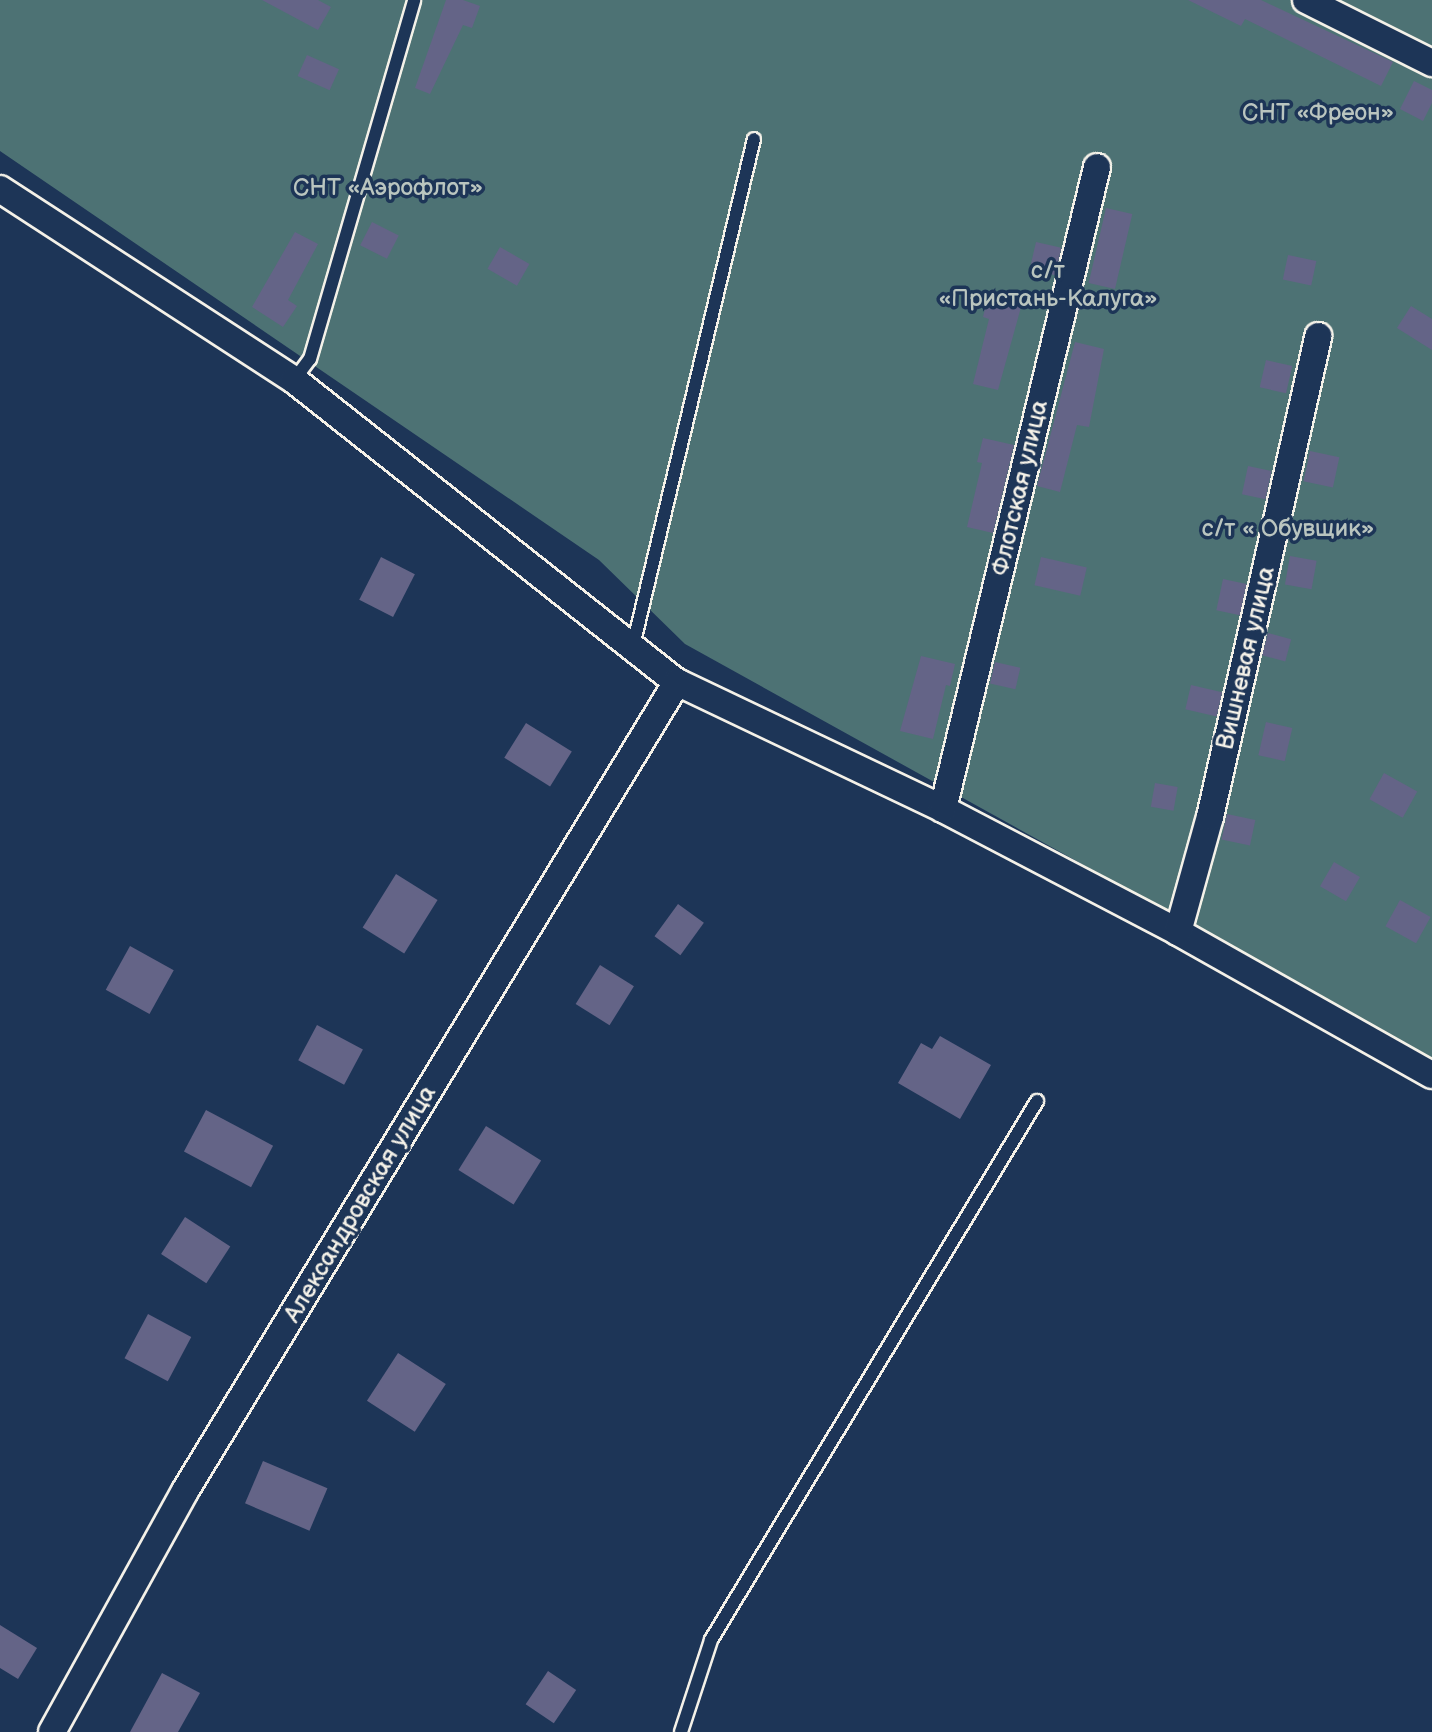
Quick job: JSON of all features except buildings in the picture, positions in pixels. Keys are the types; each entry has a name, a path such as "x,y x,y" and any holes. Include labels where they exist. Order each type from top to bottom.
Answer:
{"street":[{"path":"1306,0 1432,63"},
{"name":"Флотская улица","path":"943,809 1097,167"},
{"path":"0,189 294,380 677,682 943,809 1178,932 1432,1075"},
{"name":"Вишневая улица","path":"1178,932 1210,817 1318,336"},
{"name":"Александровская улица","path":"52,1732 185,1491 677,682"}],"lane":[{"path":"294,380 310,359 414,0"},
{"path":"633,646 754,139"},
{"path":"681,1732 711,1640 1037,1101"}],"green space":[{"path":"0,0 1432,0 1432,1058 685,644 599,560 0,151"}],"park label":[{"name":"СНТ «Фреон»","path":"1318,113"},
{"name":"СНТ «Аэрофлот»","path":"388,188"},
{"name":"с/т «Пристань-Калуга»","path":"1048,285"},
{"name":"с/т « Обувщик»","path":"1288,529"}]}
